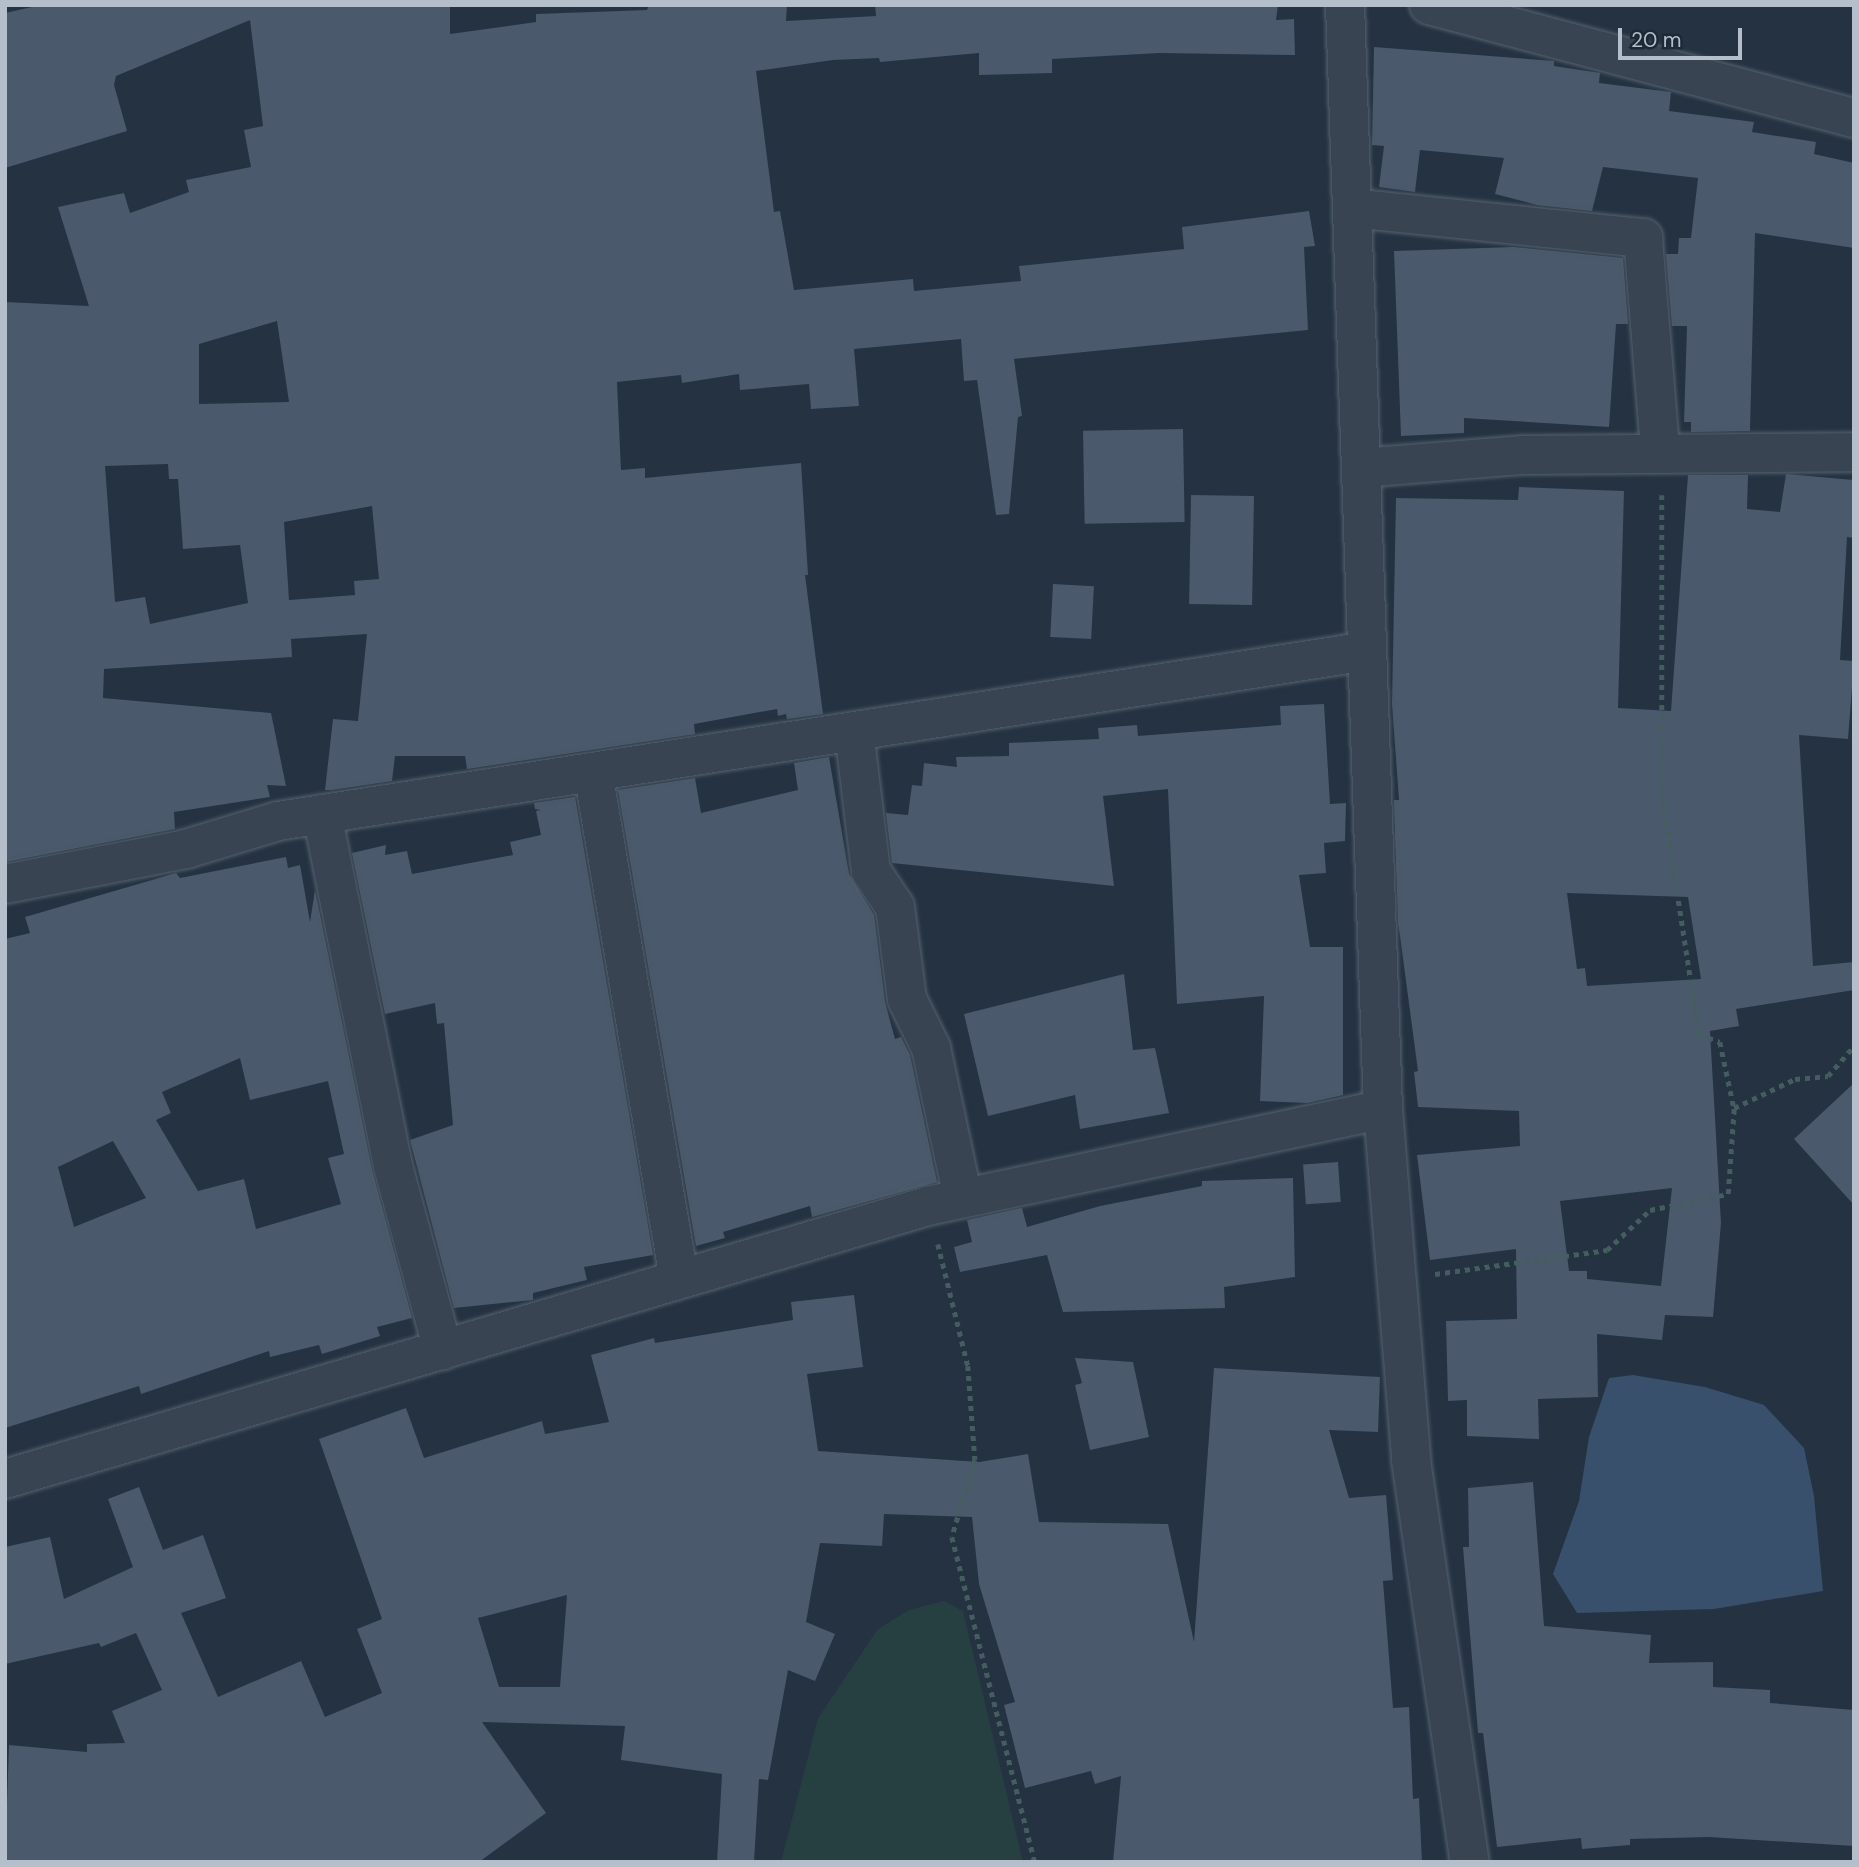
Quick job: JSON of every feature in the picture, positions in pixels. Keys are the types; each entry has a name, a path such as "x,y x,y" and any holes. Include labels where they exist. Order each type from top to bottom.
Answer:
{"street":[{"path":"1345,5 1383,1109 1410,1460 1470,1862"},
{"path":"1429,5 1854,118"},
{"path":"1352,208 1643,238 1660,451"},
{"path":"1361,468 1523,455 1660,451 1854,452"},
{"path":"5,884 186,849 278,821 1367,651"},
{"path":"855,731 871,870 895,907 907,999 931,1048 946,1202"},
{"path":"593,772 679,1279"},
{"path":"322,814 393,1166 443,1350"},
{"path":"5,1479 946,1202 1383,1109"}],"path":[{"path":"1396,1279 1607,1250 1650,1210 1728,1194 1734,1108 1720,1042 1699,1034 1662,792 1660,451"},
{"path":"1734,1108 1795,1079 1828,1076 1854,1046"},
{"path":"946,1202 970,1380 975,1460 952,1537 1035,1862"}],"green space":[{"path":"944,1601 963,1611 1023,1862 781,1862 818,1718 878,1629 909,1610"}],"water":[{"path":"1633,1375 1705,1387 1764,1405 1804,1448 1814,1496 1823,1591 1714,1609 1577,1613 1553,1574 1579,1501 1589,1437 1609,1378"}],"building":[{"path":"41,5 450,5 450,34 536,22 536,14 647,10 649,5 787,5 786,21 876,16 875,5 1278,5 1276,20 1294,19 1295,55 1159,53 1052,59 1052,73 979,75 979,53 880,62 879,58 833,60 756,71 774,212 780,211 794,290 913,279 914,291 1021,281 1019,266 1184,249 1182,227 1309,211 1315,246 1304,247 1308,330 1014,359 1022,416 1018,417 1009,514 996,515 977,380 964,381 961,339 854,349 859,406 811,409 809,384 740,390 739,374 682,383 681,375 617,382 621,470 645,468 645,478 801,463 808,575 805,575 823,714 787,719 786,714 778,716 777,709 694,724 695,734 467,769 465,756 395,756 392,781 325,790 333,719 358,721 367,634 291,639 292,657 104,669 103,698 271,713 286,786 267,785 270,797 174,812 175,829 5,862 5,302 89,306 58,207 124,193 130,213 189,192 186,180 251,167 244,130 263,126 250,20 116,76 114,85 127,131 5,168 5,13","holes":["277,321 289,402 199,404 199,344","168,464 169,479 178,479 183,549 240,545 248,603 150,624 145,597 115,602 105,466","372,506 379,579 354,581 355,595 289,600 284,522"]},
{"path":"1374,47 1554,61 1554,66 1600,73 1599,83 1671,92 1669,111 1754,122 1752,132 1816,142 1814,154 1854,163 1854,248 1755,233 1750,431 1691,432 1691,422 1684,422 1687,326 1672,326 1666,254 1678,254 1679,238 1691,238 1698,178 1603,167 1592,211 1537,205 1495,194 1504,158 1420,150 1415,192 1379,187 1384,146 1372,145"},
{"path":"1513,247 1623,258 1628,324 1616,324 1609,427 1464,418 1464,433 1401,436 1394,251"},
{"path":"1183,429 1185,522 1085,524 1083,431"},
{"path":"1786,474 1854,480 1854,538 1847,537 1840,660 1854,661 1848,739 1799,735 1813,966 1854,962 1854,990 1736,1009 1739,1026 1710,1031 1721,1223 1713,1317 1665,1315 1662,1340 1597,1334 1598,1397 1538,1399 1539,1439 1467,1436 1467,1400 1448,1401 1446,1321 1517,1319 1516,1249 1430,1260 1417,1155 1520,1146 1519,1111 1418,1107 1414,1072 1418,1071 1398,921 1394,800 1399,800 1392,704 1396,498 1518,500 1519,487 1624,491 1618,708 1671,711 1688,475 1748,475 1747,509 1780,512","holes":["1567,893 1688,897 1701,979 1587,986 1585,968 1577,969","1672,1188 1661,1286 1587,1279 1587,1271 1569,1271 1560,1201"]},
{"path":"1191,495 1254,496 1252,605 1189,604"},
{"path":"1053,584 1094,586 1091,639 1050,637"},
{"path":"1324,704 1330,804 1346,803 1345,841 1324,843 1326,873 1299,875 1310,947 1343,947 1343,1095 1307,1103 1260,1101 1264,996 1177,1004 1168,789 1103,796 1114,886 892,863 886,813 908,815 912,785 922,786 924,763 957,767 956,757 1009,756 1009,743 1099,739 1098,728 1137,725 1138,736 1281,725 1280,706"},
{"path":"829,757 849,874 874,915 885,1002 895,1039 901,1037 910,1055 937,1182 812,1217 810,1206 723,1232 725,1238 696,1246 618,790 695,778 701,813 798,790 794,763"},
{"path":"575,797 653,1255 584,1267 587,1280 533,1293 533,1300 454,1308 410,1140 453,1125 444,1023 437,1024 435,1003 385,1014 352,853 386,845 385,855 407,851 412,874 513,855 510,842 541,835 536,811 541,810 535,809 534,803"},
{"path":"286,857 288,868 300,865 310,922 315,890 372,1170 412,1318 377,1327 380,1336 322,1354 319,1345 270,1357 269,1351 141,1394 139,1386 5,1428 5,939 30,933 25,917 176,873 180,878","holes":["240,1058 250,1100 328,1081 344,1154 328,1158 341,1204 256,1229 244,1179 198,1191 156,1120 171,1113 162,1092","113,1141 146,1198 74,1227 58,1167"]},
{"path":"1124,974 1133,1050 1155,1048 1169,1113 1080,1129 1075,1095 988,1116 964,1014"},
{"path":"1854,1083 1854,1205 1794,1139"},
{"path":"1338,1162 1341,1202 1306,1204 1303,1164"},
{"path":"1293,1178 1295,1277 1224,1287 1225,1308 1063,1312 1047,1255 960,1272 954,1247 972,1242 967,1220 1022,1208 1027,1227 1100,1206 1202,1186 1202,1181"},
{"path":"854,1295 863,1367 807,1374 818,1451 979,1462 1028,1454 1039,1522 1168,1524 1194,1642 1214,1368 1380,1377 1378,1432 1329,1430 1349,1498 1386,1495 1393,1580 1383,1581 1393,1708 1409,1707 1413,1799 1419,1798 1422,1862 1113,1862 1121,1776 1095,1784 1091,1771 1025,1788 1004,1705 1015,1702 979,1584 972,1517 884,1514 882,1546 820,1543 806,1622 835,1634 815,1681 788,1670 768,1780 759,1779 754,1862 717,1862 722,1774 621,1760 625,1726 482,1722 546,1813 479,1862 5,1862 9,1745 87,1752 87,1744 125,1743 112,1711 162,1690 136,1633 101,1647 99,1643 5,1664 5,1547 50,1537 64,1599 133,1567 108,1499 139,1487 163,1550 203,1535 226,1598 181,1613 218,1697 301,1661 325,1717 382,1693 357,1629 382,1619 319,1439 406,1408 424,1458 542,1421 545,1434 609,1422 591,1355 654,1338 655,1343 793,1320 791,1302","holes":["567,1595 560,1687 499,1687 478,1618"]},
{"path":"1075,1358 1133,1362 1149,1437 1090,1450 1075,1385 1082,1383"},
{"path":"1533,1482 1544,1626 1651,1635 1649,1663 1713,1662 1713,1687 1770,1690 1770,1703 1854,1710 1854,1846 1709,1837 1630,1839 1630,1845 1582,1849 1581,1838 1497,1847 1483,1733 1478,1733 1463,1547 1469,1547 1468,1488"}]}
